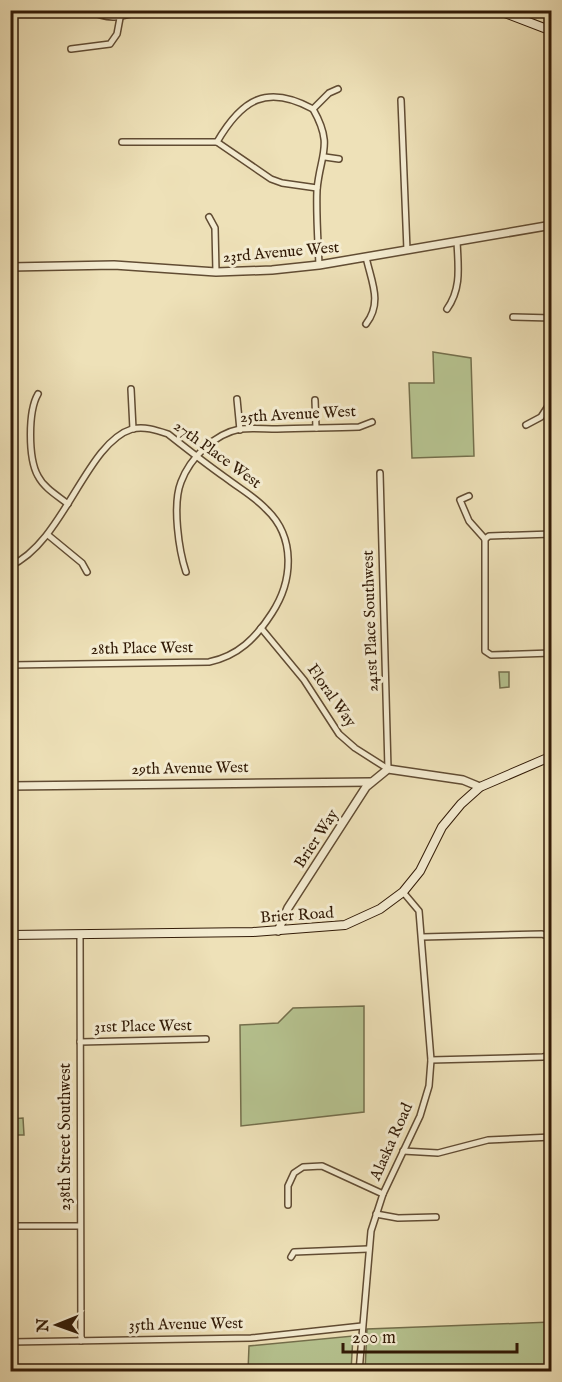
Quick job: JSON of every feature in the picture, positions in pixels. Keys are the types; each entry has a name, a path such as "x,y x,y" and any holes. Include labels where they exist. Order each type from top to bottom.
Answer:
{"main road":[{"path":"497,10 552,31"},
{"name":"Brier Road","path":"10,935 278,931 345,926 380,909 403,892 420,871 442,827 480,786 552,756"}],"street":[{"path":"90,10 102,18 120,18 145,10"},
{"path":"71,49 110,44 117,34 120,18"},
{"path":"313,109 328,93 339,89"},
{"path":"217,142 230,119 242,108 262,99 280,96 293,98 313,109 324,135 325,157 317,188 319,265"},
{"path":"401,100 407,250"},
{"path":"123,142 217,142 271,179 282,183 317,188"},
{"path":"325,157 339,159"},
{"path":"209,217 215,228 216,272"},
{"path":"551,225 552,256"},
{"name":"23rd Avenue West","path":"10,267 114,265 216,272 319,265 551,225"},
{"path":"447,309 456,293 458,280 457,241"},
{"path":"366,257 376,293 375,309 366,324"},
{"path":"513,317 552,318"},
{"path":"10,566 26,559 48,535 108,444 133,429 131,389"},
{"path":"38,394 32,405 33,462 38,477 51,492 68,504"},
{"path":"237,399 240,429"},
{"path":"315,399 316,428"},
{"path":"526,424 541,417 552,400"},
{"name":"25th Avenue West","path":"186,572 181,562 177,503 181,482 197,457 218,437 240,429 359,427 372,422"},
{"name":"27th Place West","path":"133,429 152,428 168,434 267,509 282,530 288,551 286,587 261,628"},
{"name":"241st Place Southwest","path":"380,472 388,769"},
{"path":"469,496 460,500 468,521 485,539 485,651 492,655 552,653"},
{"path":"485,539 489,536 552,534"},
{"path":"48,535 82,563 87,572"},
{"name":"28th Place West","path":"10,665 209,662 235,653 261,628"},
{"name":"Floral Way","path":"261,628 310,688 339,734 355,748 388,769"},
{"path":"388,769 463,780 480,786"},
{"name":"Brier Way","path":"278,931 288,908 371,782 388,769"},
{"name":"29th Avenue West","path":"10,786 371,782"},
{"name":"Alaska Road","path":"359,1371 368,1249 376,1214 383,1194 420,1116 429,1086 431,1060 419,911 403,892"},
{"name":"238th Street Southwest","path":"80,934 81,1341"},
{"path":"422,937 542,934 552,938"},
{"name":"31st Place West","path":"80,1042 206,1039"},
{"path":"431,1060 543,1057 552,1054"},
{"path":"403,1151 438,1154 488,1140 552,1137"},
{"path":"288,1205 288,1186 294,1173 303,1167 312,1165 322,1166 383,1194"},
{"path":"376,1214 398,1218 436,1217"},
{"path":"10,1226 80,1226"},
{"path":"291,1257 294,1252 368,1249"},
{"name":"35th Avenue West","path":"10,1342 251,1338 362,1326"}],"green space":[{"path":"433,352 471,358 474,456 412,458 409,383 434,383"},
{"path":"499,672 509,672 509,687 500,688"},
{"path":"364,1006 364,1112 241,1126 240,1025 278,1023 293,1008"},
{"path":"23,1118 24,1135 11,1135 11,1119"},
{"path":"551,1322 551,1371 365,1371 367,1329"},
{"path":"353,1336 351,1371 248,1371 249,1346"}],"waterway":[{"path":"128,1372 131,1368 134,1372"}]}
